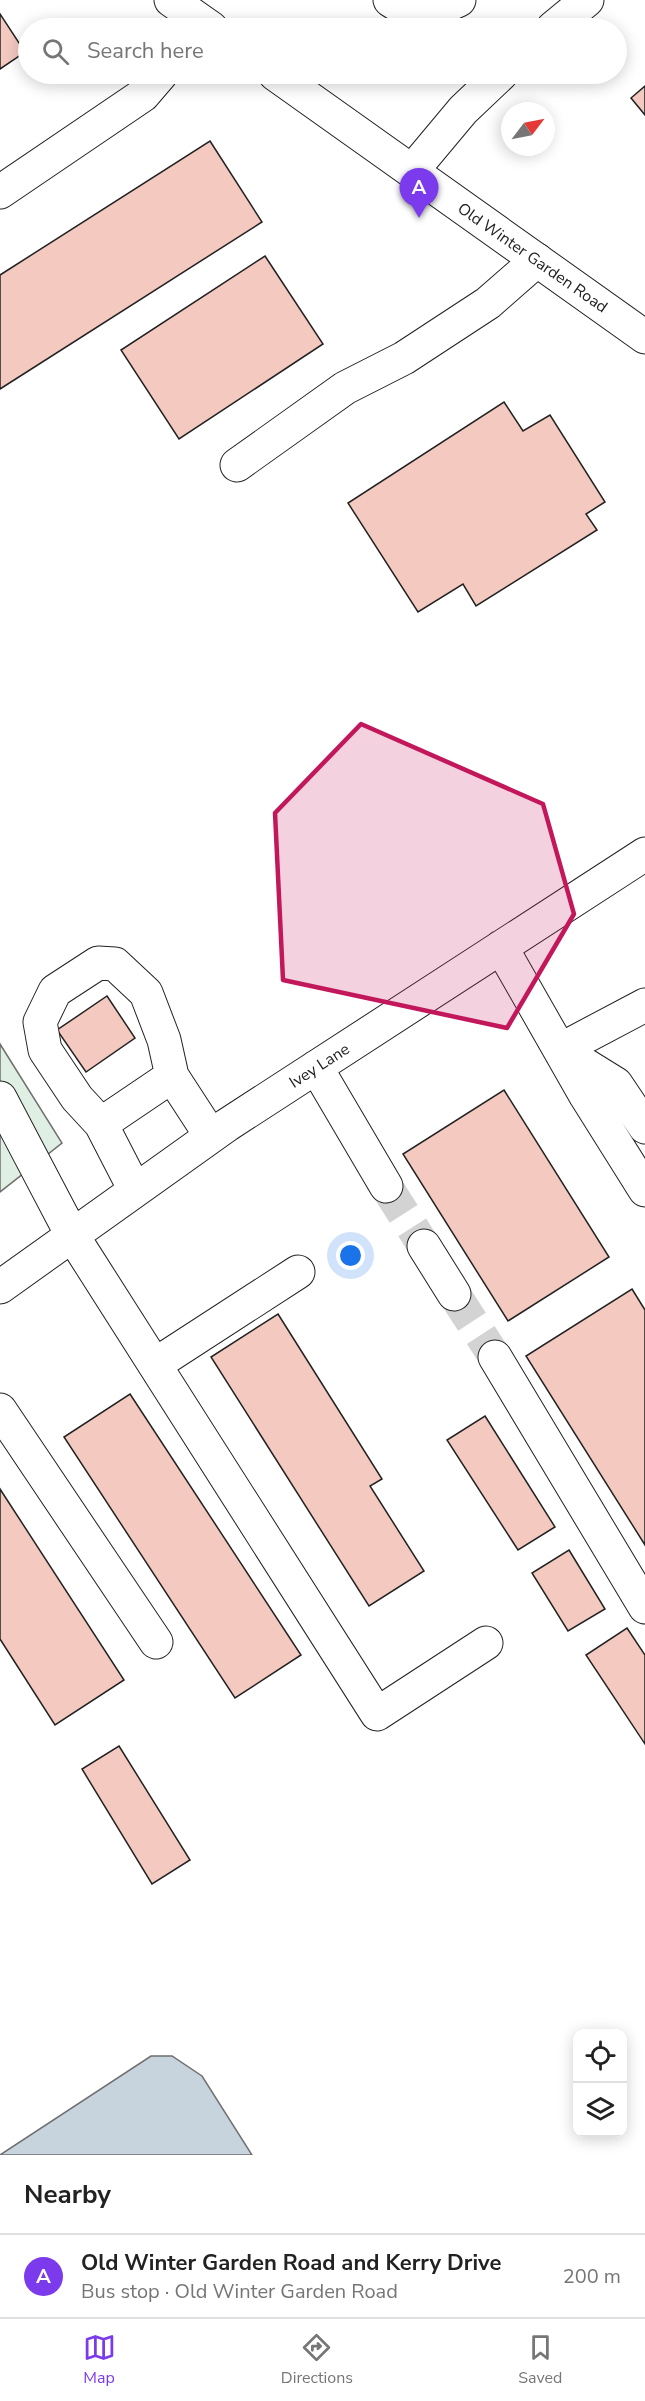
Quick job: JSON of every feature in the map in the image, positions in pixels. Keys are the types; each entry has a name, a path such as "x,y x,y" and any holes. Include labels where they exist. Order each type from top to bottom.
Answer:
{"street":[{"path":"390,0 411,14 426,14 459,0"},
{"path":"566,18 587,0"},
{"path":"0,192 143,95 152,84"},
{"name":"Old Winter Garden Road","path":"289,84 645,337"},
{"path":"412,171 463,110 490,84"},
{"path":"237,465 345,387 404,358 488,303 537,260"},
{"name":"Ivey Lane","path":"0,1287 211,1136 645,854"},
{"path":"501,947 645,1190"},
{"path":"135,1190 101,1124 77,1098 45,1050 40,1022 55,991 98,963 116,964 146,993 164,1040 172,1076 211,1136"},
{"path":"560,1050 645,1005"},
{"path":"560,1050 616,1084 645,1127"},
{"path":"316,1067 386,1186"},
{"path":"101,1124 172,1076"},
{"path":"0,1098 72,1234 377,1714 486,1642"},
{"path":"424,1246 454,1294"},
{"path":"156,1364 297,1272"},
{"path":"495,1357 645,1607"},
{"path":"0,1410 156,1642"}],"highlighted area":[{"path":"361,724 543,804 574,914 507,1028 283,980 275,813"}],"green space":[{"path":"0,1044 62,1143 0,1192"}],"shaded area":[{"path":"151,2056 172,2056 202,2076 252,2155 0,2155"}],"building":[{"path":"0,14 18,41 18,57 0,69"},
{"path":"645,86 645,115 631,98"},
{"path":"210,141 262,222 0,389 0,275"},
{"path":"265,256 323,344 179,439 121,350"},
{"path":"504,402 523,431 550,415 605,502 586,514 597,530 476,606 463,584 418,612 348,503"},
{"path":"107,996 135,1038 86,1072 57,1030"},
{"path":"504,1090 609,1257 508,1321 403,1154"},
{"path":"632,1289 645,1310 645,1545 526,1356"},
{"path":"278,1314 382,1479 370,1486 424,1571 369,1606 211,1357"},
{"path":"130,1394 301,1655 235,1698 64,1437"},
{"path":"485,1416 555,1527 518,1550 447,1440"},
{"path":"0,1489 124,1680 55,1725 0,1639"},
{"path":"569,1550 605,1609 568,1631 532,1573"},
{"path":"627,1628 645,1655 645,1744 586,1655"},
{"path":"119,1746 190,1860 152,1884 82,1769"}],"tunnel":[{"path":"386,1186 424,1246"},
{"path":"454,1294 495,1357"}],"place":[{"name":"Old Winter Garden Road and Kerry Drive","path":"419,218"}]}
